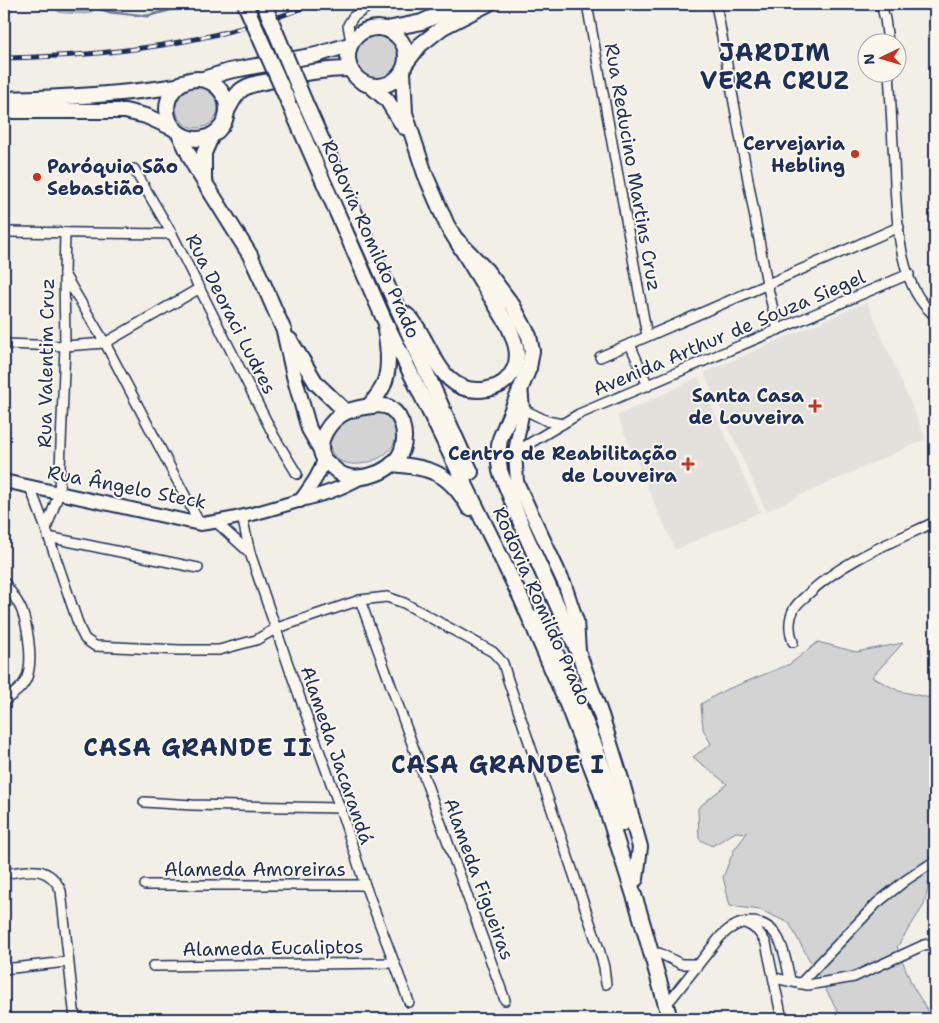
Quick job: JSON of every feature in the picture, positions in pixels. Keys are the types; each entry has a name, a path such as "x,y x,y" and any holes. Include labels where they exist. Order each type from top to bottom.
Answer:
{"main road":[{"name":"Rodovia Romildo Prado","path":"245,4 383,317 521,598 567,704 600,789 639,911 670,1019"},
{"name":"Rodovia Romildo Prado","path":"264,4 304,100 464,458 578,701 609,784 659,953 676,1019"},
{"path":"387,29 422,22 462,4"},
{"path":"398,309 412,319 438,366 458,386 472,390 495,388 508,379 515,367 517,354 515,340 502,312 481,282 442,214 425,174 405,113 404,67 406,53 403,43 396,34 387,29 377,27 366,29 357,34 350,44 347,62 355,77 362,83 371,86 390,84 397,78 404,67 420,45 443,27 488,4"},
{"path":"4,99 58,98 129,93 176,86 189,80 203,79 229,71 316,54 350,44"},
{"path":"4,111 124,111 146,116 187,137 195,139 204,138 212,135 223,125 228,111 240,91 248,86 321,70 350,69"},
{"path":"203,79 213,83 221,90 226,100 228,111"},
{"path":"176,86 170,96 167,107 169,119 195,167 250,255 284,331 316,383 346,412"},
{"path":"371,86 387,100 414,142"},
{"path":"204,182 204,153 212,135"},
{"path":"457,240 494,281 513,306 526,329 532,351 529,368 500,439 498,454 500,471 524,531 579,654 601,715 640,847 636,878"},
{"path":"369,406 384,385 388,367 388,344 383,317"},
{"path":"284,331 298,394 310,429 323,454 341,474 362,477"},
{"path":"521,387 523,409 515,452 517,482 565,586 577,621 579,654"},
{"path":"300,501 322,468 322,440 326,430 346,412 379,405 390,408 403,424 403,446 399,456 392,464"},
{"path":"392,464 427,469 443,477 454,486 464,499 521,598"},
{"name":"Rua Ângelo Steck","path":"4,481 200,524 264,512 325,495 343,488 362,477 381,471 392,464"}],"street":[{"path":"350,44 348,25 353,17 372,4"},
{"name":"Rua Reducino Martins Cruz","path":"587,4 647,336"},
{"path":"716,4 767,284 778,330"},
{"path":"881,4 887,32"},
{"path":"890,82 899,227 903,254 909,274 922,303 935,316"},
{"name":"Rua Deoraci Ludres","path":"134,169 172,234 274,436 297,474"},
{"path":"600,357 899,227"},
{"path":"4,232 172,234"},
{"name":"Rua Valentim Cruz","path":"47,533 60,493 65,346 64,274 66,233"},
{"path":"64,274 105,343 200,524"},
{"name":"Avenida Arthur de Souza Siegel","path":"515,452 580,414 909,274"},
{"path":"4,344 65,346 105,343 200,288"},
{"path":"630,344 648,386"},
{"path":"523,409 547,421 562,424"},
{"path":"30,487 80,629 85,639 95,646 219,650 256,640 276,628 360,600 387,597 404,603 493,652 503,663 599,949 604,966 606,984"},
{"name":"Alameda Jacarandá","path":"242,516 250,553 291,673 340,808 365,886 409,1002"},
{"path":"216,522 250,553"},
{"path":"793,642 789,633 794,608 817,585 836,572 886,545 935,522"},
{"path":"47,533 198,568"},
{"path":"4,582 22,612 29,646 30,665 26,682 15,693 4,700"},
{"name":"Alameda Figueiras","path":"360,600 505,1000"},
{"path":"144,802 192,805 340,808"},
{"path":"800,984 877,903 906,880 935,861"},
{"path":"4,874 27,870 45,872 53,877 61,891 67,962 75,1019"},
{"name":"Alameda Amoreiras","path":"145,886 365,886"},
{"path":"671,998 727,929 742,922 760,922 772,929 780,942 790,980"},
{"path":"742,922 752,925 766,943 782,1019"},
{"path":"774,978 790,980 800,984 816,984 854,977 924,945 935,943"},
{"path":"659,953 681,964 697,964"},
{"path":"4,969 67,962"},
{"name":"Alameda Eucaliptos","path":"154,966 394,963"}],"shaded area":[{"path":"380,35 392,41 397,48 397,66 392,73 385,78 372,79 364,76 357,69 354,53 357,45 364,38"},
{"path":"201,86 209,89 215,95 218,107 215,119 209,125 193,128 185,125 179,119 176,103 179,95 185,89"},
{"name":"Santa Casa de Louveira","path":"867,302 926,439 766,511 704,373"},
{"name":"Centro de Reabilitação de Louveira","path":"698,377 760,512 675,550 617,416"},
{"path":"375,410 387,416 395,426 395,440 389,451 377,459 363,464 349,464 337,459 331,449 331,432 346,418"},
{"path":"818,642 856,652 903,643 872,677 899,691 935,699 935,857 924,905 897,947 912,985 933,1019 842,1019 789,923 760,910 730,906 723,877 734,850 747,833 736,832 712,846 699,839 698,808 727,784 693,757 711,744 703,729 701,704 723,691 790,664"}],"waterway":[{"path":"63,4 86,5"},
{"path":"86,4 110,12 147,16 192,4"}],"railway":[{"path":"4,58 122,51 161,45 238,29 276,18 313,4"}],"place":[{"name":"Cervejaria Hebling","path":"855,154"},
{"name":"Paróquia São Sebastião","path":"37,177"},
{"name":"Santa Casa de Louveira","path":"815,406"},
{"name":"Centro de Reabilitação de Louveira","path":"688,464"}],"district":[{"name":"JARDIM VERA CRUZ","path":"775,67"},
{"name":"CASA GRANDE II","path":"198,748"},
{"name":"CASA GRANDE I","path":"498,765"}]}
